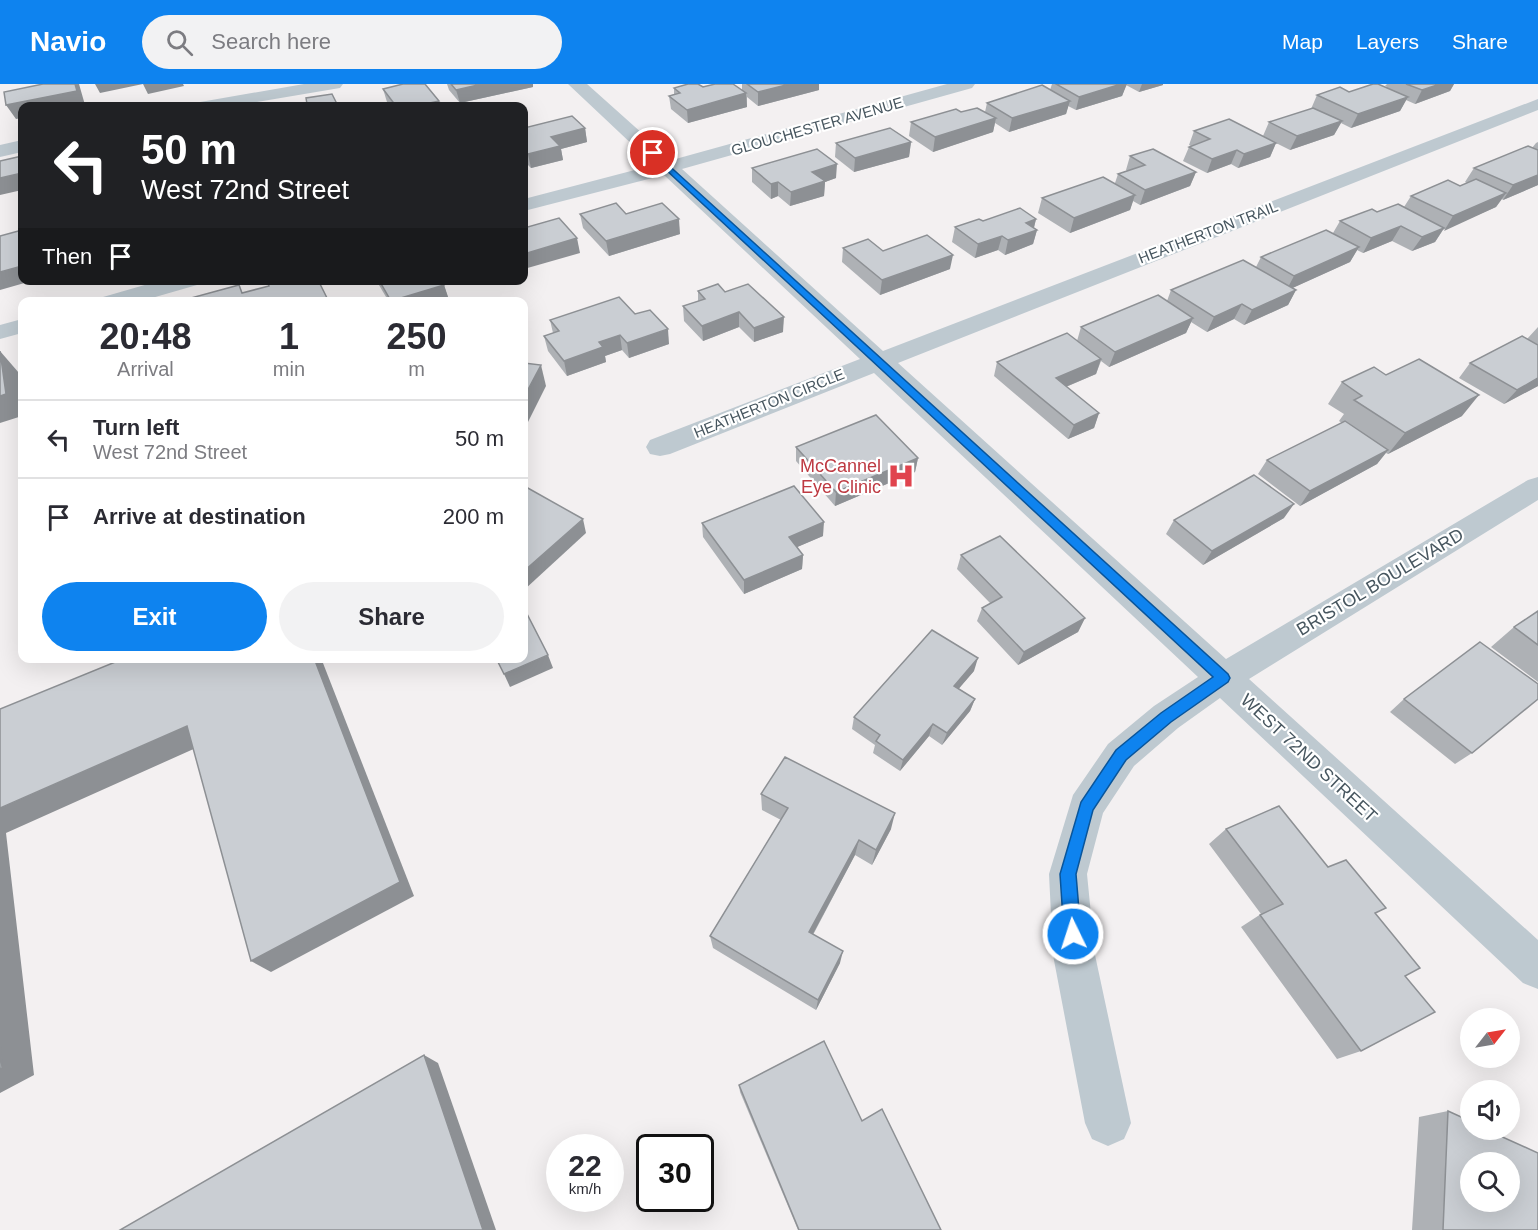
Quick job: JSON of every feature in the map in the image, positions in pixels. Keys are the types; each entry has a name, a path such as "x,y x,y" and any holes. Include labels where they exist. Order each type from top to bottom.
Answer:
{"street":[{"path":"229,102 334,84"},
{"name":"WEST 72ND STREET","path":"577,84 1538,968"},
{"name":"GLOUCHESTER AVENUE","path":"528,204 966,84"},
{"name":"HEATHERTON TRAIL","path":"878,360 1538,104"},
{"path":"0,150 18,147"},
{"path":"129,297 171,285"},
{"path":"0,332 18,327"},
{"name":"HEATHERTON CIRCLE","path":"660,447 878,360"},
{"name":"BRISTOL BOULEVARD","path":"1108,1123 1074,955 1068,874 1086,807 1121,755 1166,717 1223,678 1538,487"}],"building":[{"path":"43,84 75,84 77,91 6,105 4,92"},
{"path":"403,84 425,84 439,101 393,102 383,89"},
{"path":"451,84 482,84 456,90"},
{"path":"698,84 703,87 733,84 746,93 687,110 669,96 680,93 674,88"},
{"path":"747,84 790,84 758,92"},
{"path":"1056,84 1121,84 1079,97"},
{"path":"1373,84 1408,97 1358,114 1317,95 1340,87 1349,92"},
{"path":"1406,84 1440,84 1422,90"},
{"path":"1042,85 1070,101 1012,118 987,103"},
{"path":"332,94 336,102 307,102 306,98"},
{"path":"977,108 996,118 935,137 911,122 956,109 961,112"},
{"path":"1313,108 1342,121 1297,136 1269,122"},
{"path":"572,116 585,128 551,137 560,146 528,154 528,127"},
{"path":"1229,119 1276,143 1244,154 1237,150 1212,159 1189,147 1210,139 1194,131"},
{"path":"890,128 911,142 855,158 836,143"},
{"path":"1528,146 1538,150 1538,175 1513,185 1474,168"},
{"path":"817,149 837,164 812,172 825,181 791,192 778,182 771,184 752,168"},
{"path":"1153,149 1196,172 1145,190 1118,174 1145,165 1130,156"},
{"path":"18,157 18,174 0,178 0,161"},
{"path":"1103,177 1135,195 1074,218 1042,198"},
{"path":"1476,179 1506,193 1453,216 1411,196 1448,180 1460,186"},
{"path":"616,203 626,214 662,203 679,219 606,241 580,214"},
{"path":"1398,204 1444,228 1422,237 1401,226 1371,238 1340,221 1372,209 1377,212"},
{"path":"1020,208 1036,219 1026,223 1037,230 1008,240 1002,236 978,244 955,227 979,219 983,221"},
{"path":"559,218 577,238 528,253 528,227"},
{"path":"1326,230 1359,247 1294,276 1261,257"},
{"path":"18,231 18,267 0,272 0,236"},
{"path":"927,235 953,255 882,280 843,248 868,239 883,251"},
{"path":"1243,260 1296,290 1252,310 1242,304 1214,317 1171,290"},
{"path":"718,284 725,292 748,284 784,317 754,328 739,312 702,326 683,306 705,299 698,291"},
{"path":"239,285 242,293 269,286 320,285 326,297 195,297"},
{"path":"382,285 444,285 404,297 389,297"},
{"path":"1158,295 1193,318 1115,352 1081,327"},
{"path":"619,297 635,314 650,310 668,329 627,343 620,335 599,342 603,347 564,361 544,336 559,331 550,320"},
{"path":"1067,333 1101,359 1056,378 1099,413 1074,425 997,362"},
{"path":"1522,336 1538,345 1538,378 1517,390 1470,363"},
{"path":"0,351 6,394 0,396"},
{"path":"1419,359 1479,395 1405,433 1354,400 1362,396 1342,382 1374,367 1386,375"},
{"path":"528,363 541,365 528,389"},
{"path":"876,415 918,458 836,492 796,447"},
{"path":"1345,421 1388,450 1310,491 1267,460"},
{"path":"1254,475 1294,504 1212,551 1174,520"},
{"path":"794,486 824,522 789,537 803,555 744,580 702,523"},
{"path":"528,488 583,519 528,567"},
{"path":"1000,536 1085,618 1024,652 982,608 1002,597 961,555"},
{"path":"1538,611 1538,645 1514,627"},
{"path":"528,616 548,655 504,674 498,663 528,663"},
{"path":"932,630 978,658 954,686 975,699 947,733 933,724 903,760 876,741 880,735 854,717"},
{"path":"1480,642 1538,684 1538,699 1472,753 1404,699"},
{"path":"113,663 316,663 400,882 251,961 187,726 0,808 0,709"},
{"path":"785,757 895,813 876,850 859,840 809,932 843,951 818,1000 710,936 788,808 761,794"},
{"path":"1279,806 1328,867 1346,860 1386,908 1375,913 1420,968 1405,976 1435,1012 1361,1051 1260,915 1283,904 1226,829"},
{"path":"824,1041 862,1121 882,1109 941,1230 799,1230 739,1085"},
{"path":"0,1044 2,1068 0,1069"},
{"path":"424,1055 483,1230 120,1230"},
{"path":"1448,1111 1460,1116 1460,1140 1509,1140 1538,1153 1538,1230 1443,1230"}],"place":[{"name":"McCannel Eye Clinic","path":"901,476"}],"route":[{"path":"653,153 1223,678 1166,717 1121,755 1086,807 1068,874 1073,934"}]}
